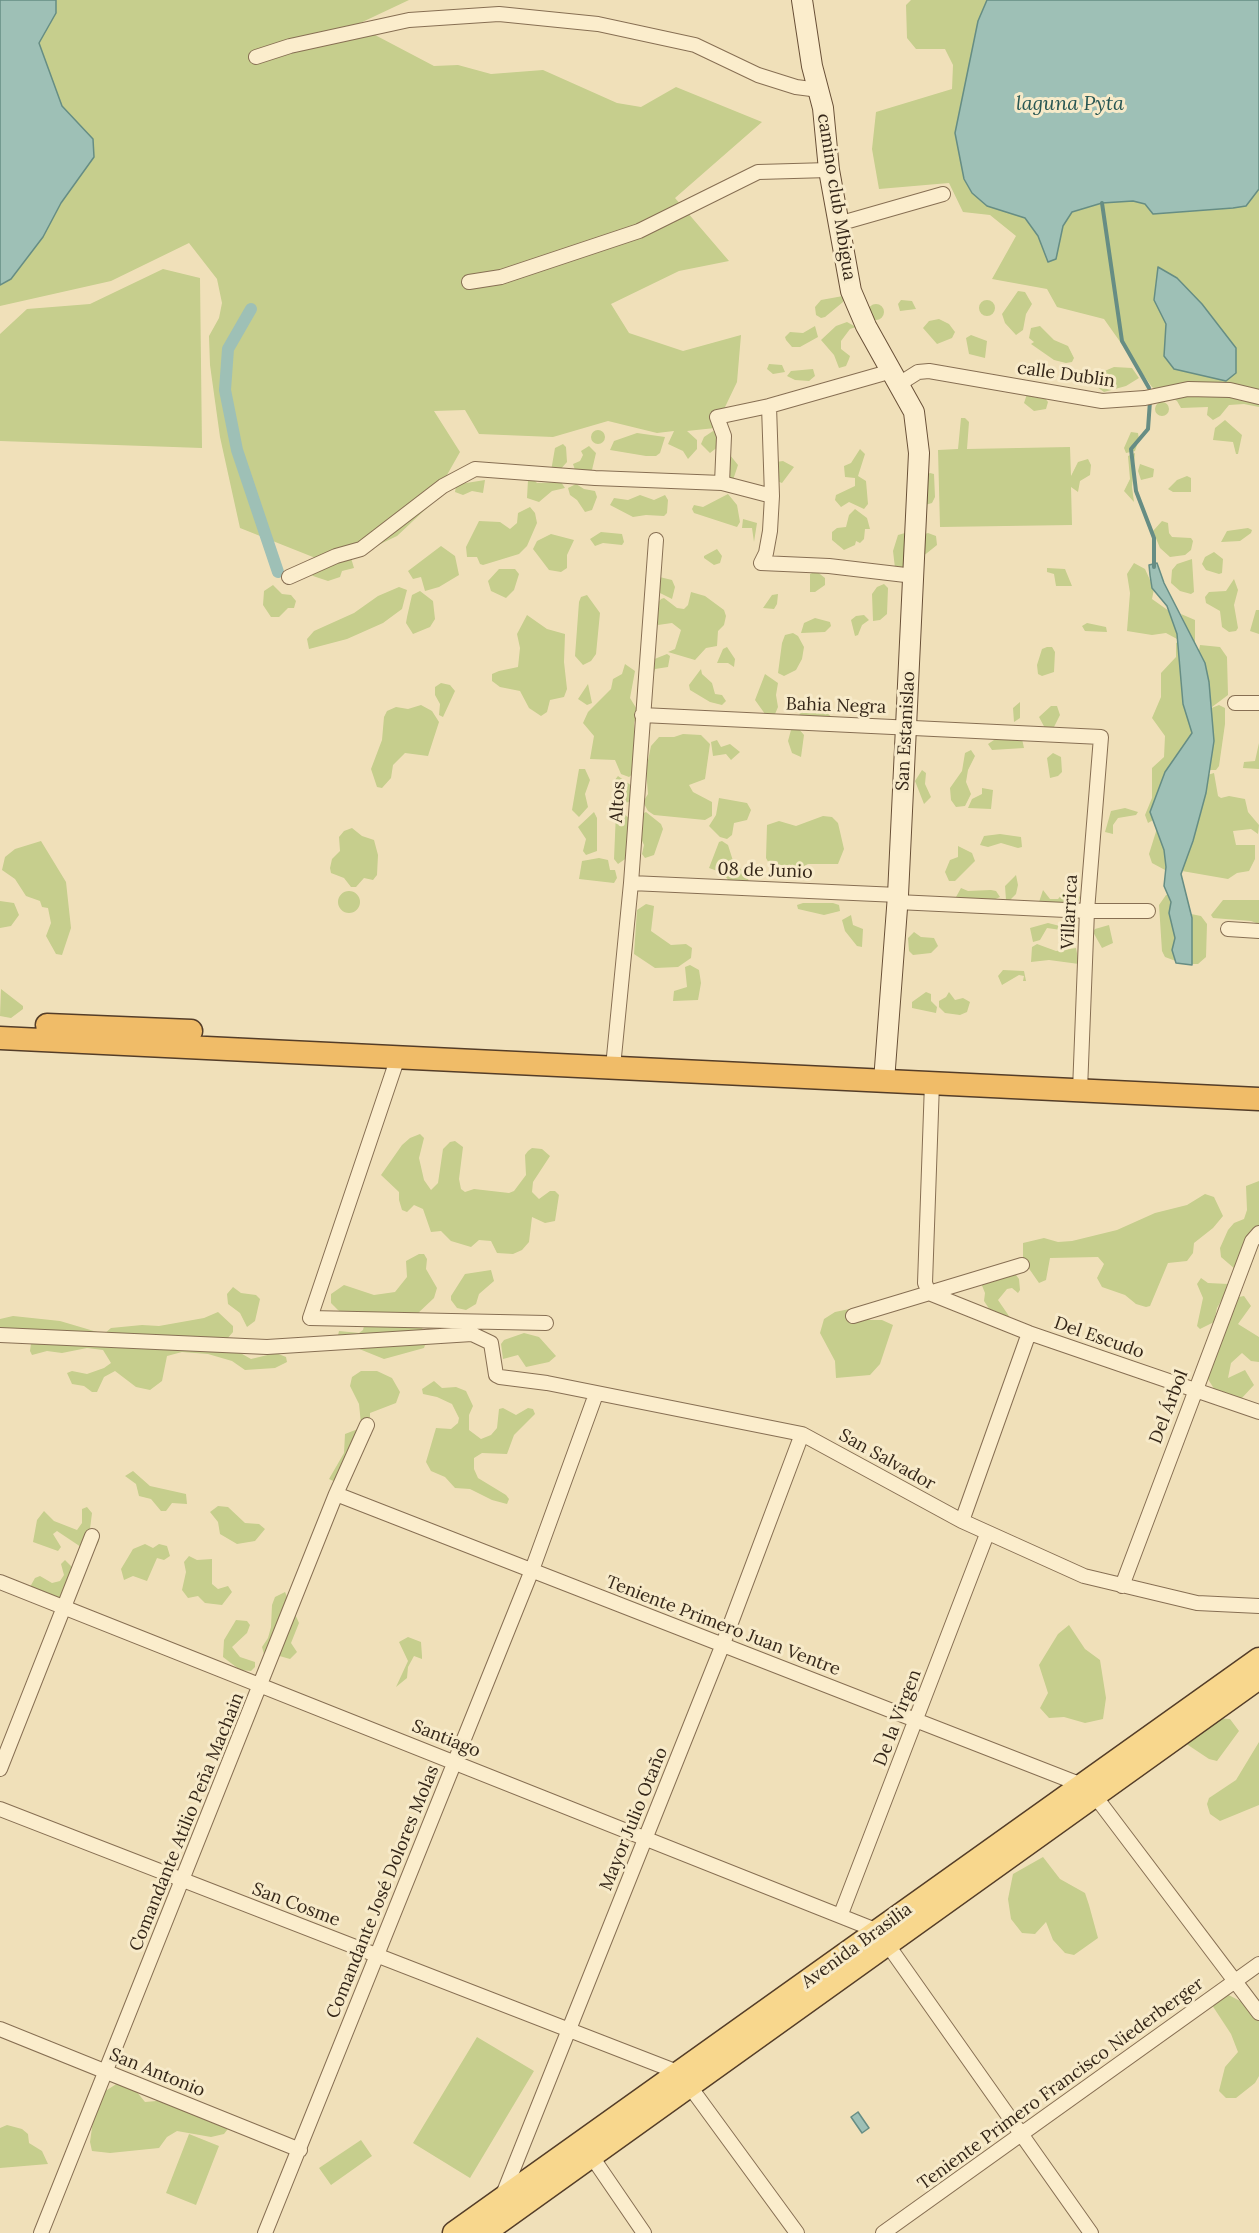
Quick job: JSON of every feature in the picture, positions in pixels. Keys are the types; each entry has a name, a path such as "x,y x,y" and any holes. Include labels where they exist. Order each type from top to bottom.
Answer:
{"highway":[{"path":"0,1023 284,1044 1081,1082 1259,1099"},
{"path":"0,1038 284,1044 398,1057 509,1055"},
{"path":"884,1073 932,1083 1259,1083"}],"main road":[{"name":"camino club Mbigua","path":"802,0 812,66 819,90 829,170 851,291 896,377"},
{"name":"San Estanislao","path":"884,1073 897,898 919,453 914,412 896,377"},
{"name":"Avenida Brasilia","path":"454,2233 505,2208 587,2150 1088,1790 1259,1659"},
{"name":"Avenida Brasilia","path":"1088,1790 1259,1678"},
{"name":"Avenida Brasilia","path":"484,2233 505,2208"}],"street":[{"path":"256,57 290,46 409,20 499,14 598,24 695,45 758,75 796,87 819,90"},
{"path":"469,282 501,277 639,231 758,172 829,170"},
{"path":"838,224 944,194"},
{"name":"calle Dublin","path":"722,483 723,436 717,417 918,372 929,371 1102,401 1145,398 1188,389 1230,390 1259,397"},
{"path":"769,406 772,496 770,531 766,553 761,563 829,566 914,576"},
{"path":"289,577 336,556 361,549 443,486 475,469 627,480 722,483 772,496"},
{"name":"Altos","path":"614,1060 631,883 656,540"},
{"path":"1235,703 1259,703"},
{"name":"Bahia Negra","path":"642,715 1101,737"},
{"name":"Villarrica","path":"1081,1082 1087,911 1101,737"},
{"name":"08 de Junio","path":"631,883 1087,911 1148,911"},
{"path":"1228,930 1259,931"},
{"path":"398,1057 310,1318 546,1323"},
{"path":"930,1294 925,1283 932,1083"},
{"name":"Del Árbol","path":"1122,1586 1255,1237"},
{"path":"853,1316 1022,1266"},
{"name":"Del Escudo","path":"930,1294 1029,1333 1259,1412"},
{"path":"962,1521 1029,1333"},
{"name":"San Salvador","path":"0,1335 267,1347 472,1334 491,1343 496,1375 500,1377 547,1383 802,1434 987,1534 1084,1576 1197,1603 1259,1606"},
{"name":"Comandante José Dolores Molas","path":"265,2233 532,1570 596,1394"},
{"name":"Comandante Atilio Peña Machain","path":"41,2233 336,1494 367,1425"},
{"name":"Mayor Julio Otaño","path":"505,2208 569,2032 723,1644 802,1434"},
{"name":"Teniente Primero Juan Ventre","path":"336,1494 723,1644 1088,1790"},
{"name":"De la Virgen","path":"841,1914 987,1534"},
{"path":"0,1769 92,1536"},
{"name":"Santiago","path":"0,1582 363,1724 645,1839 841,1914 884,1937"},
{"path":"1088,1790 1259,2013"},
{"name":"San Cosme","path":"0,1809 685,2079"},
{"path":"884,1937 1020,2135 1091,2233"},
{"name":"Teniente Primero Francisco Niederberger","path":"884,2233 1259,1964"},
{"name":"San Antonio","path":"0,2029 300,2150"},
{"path":"685,2079 797,2233"},
{"path":"587,2150 644,2233"}],"green space":[{"path":"0,0 409,0 356,25 434,66 458,65 491,74 543,70 617,103 641,107 676,87 762,122 675,198 729,261 679,271 611,304 629,333 683,351 741,335 737,382 715,428 687,431 697,440 697,449 688,459 683,451 668,444 674,431 657,433 608,421 553,437 479,434 465,410 434,411 460,452 430,505 397,536 351,558 354,568 342,571 340,577 328,581 313,576 309,573 318,559 240,528 220,437 210,365 209,336 219,318 222,303 217,279 189,243 111,281 0,306"},
{"path":"911,0 1259,0 1259,407 1244,404 1229,405 1220,416 1213,420 1207,415 1208,407 1181,408 1177,401 1152,387 1104,319 1057,307 1047,289 992,279 1016,236 990,215 963,212 949,183 879,189 872,149 876,112 952,89 953,65 945,49 916,49 907,38 906,5"},
{"path":"163,269 200,278 202,448 0,441 0,334 27,309 90,304"},
{"path":"1018,291 1025,292 1032,304 1026,314 1023,330 1016,335 1005,323 1002,314"},
{"path":"843,296 843,302 825,317 821,318 816,315 815,307 821,300"},
{"path":"901,300 912,301 916,309 900,311 898,304"},
{"path":"987,300 995,308 987,316 979,308"},
{"path":"876,304 884,312 876,320 868,312"},
{"path":"939,319 949,324 955,332 952,338 937,344 923,328 929,321"},
{"path":"847,322 856,327 850,329 841,341 841,349 850,356 846,366 839,368 834,355 821,340 836,326"},
{"path":"815,326 818,337 800,347 792,347 786,340 785,337 790,332 803,333"},
{"path":"1040,326 1054,340 1068,346 1074,358 1072,362 1054,360 1031,344 1034,342 1029,338 1031,328"},
{"path":"971,335 987,341 985,358 969,354 966,338"},
{"path":"769,364 782,365 785,372 773,374 767,369"},
{"path":"1114,367 1132,368 1139,378 1126,386 1104,392 1097,387 1096,381 1100,373"},
{"path":"813,369 815,376 809,381 795,380 787,376 791,371"},
{"path":"1027,394 1044,397 1048,402 1046,409 1034,411 1024,403"},
{"path":"1159,402 1165,402 1169,409 1165,416 1159,416 1155,412 1155,406"},
{"path":"961,418 969,422 967,449 1070,447 1071,476 1078,462 1088,459 1091,465 1090,475 1080,481 1078,492 1071,487 1072,525 940,527 938,450 958,449"},
{"path":"1225,420 1242,435 1238,454 1236,454 1233,442 1213,440 1215,428"},
{"path":"598,430 603,432 605,437 603,442 598,444 593,442 591,437 593,432"},
{"path":"713,431 720,434 719,446 710,453 701,444 704,437"},
{"path":"1131,432 1138,433 1139,439 1135,451 1126,453 1124,448"},
{"path":"637,433 665,437 660,453 656,456 646,456 610,450 614,441"},
{"path":"563,444 566,447 567,462 558,472 551,471 555,448"},
{"path":"589,446 596,453 592,470 588,474 576,473 573,464 580,461 583,455 581,451"},
{"path":"860,449 865,454 858,476 866,481 868,504 864,509 849,502 841,507 835,500 836,495 855,486 855,478 845,477 844,466 851,463"},
{"path":"1135,453 1132,487 1134,502 1124,491 1130,479 1128,456"},
{"path":"730,455 738,465 732,483 724,472"},
{"path":"783,461 794,467 782,483 777,481 776,462"},
{"path":"1140,464 1154,469 1153,477 1141,480 1138,471"},
{"path":"934,474 935,497 932,503 925,505 926,475"},
{"path":"1187,476 1191,478 1191,492 1173,492 1168,489 1177,480"},
{"path":"533,479 537,483 561,482 565,488 552,491 539,502 527,498 528,480"},
{"path":"485,480 483,493 472,491 463,495 455,492 456,486 460,484"},
{"path":"576,484 584,489 595,491 597,497 592,510 585,512 577,500 570,495 568,488"},
{"path":"728,494 737,505 740,522 737,527 694,513 692,509 694,505 703,507"},
{"path":"640,495 654,500 665,495 668,500 667,513 664,516 633,517 610,505 614,498 628,500"},
{"path":"530,507 535,513 537,523 527,546 519,554 483,565 477,557 467,557 466,547 479,521 500,522 510,529 517,523 518,513"},
{"path":"855,509 867,518 870,529 865,529 864,539 860,543 856,541 855,545 844,550 832,540 832,532 837,528 846,527 849,515"},
{"path":"743,519 757,523 754,542 752,528 742,528"},
{"path":"1162,521 1168,523 1172,537 1191,538 1193,541 1191,550 1185,555 1170,557 1160,548 1153,531"},
{"path":"1248,528 1252,530 1251,533 1240,541 1221,542 1227,531"},
{"path":"601,532 622,534 624,542 622,545 603,543 595,546 590,539"},
{"path":"905,533 905,564 902,568 895,568 893,551 898,535"},
{"path":"928,533 936,536 937,545 922,557 922,535"},
{"path":"551,534 574,540 567,555 567,568 561,572 549,570 533,549 537,541"},
{"path":"441,546 455,556 459,575 439,587 425,591 421,577 413,579 408,571"},
{"path":"717,549 722,556 720,563 714,565 704,556"},
{"path":"1214,552 1223,559 1222,573 1219,574 1206,570 1202,564 1205,557"},
{"path":"1192,559 1194,592 1191,594 1180,591 1171,583 1172,570 1177,564"},
{"path":"1134,563 1145,569 1154,589 1152,599 1169,611 1180,637 1177,639 1166,633 1152,635 1127,631 1130,593 1127,574"},
{"path":"1047,568 1065,569 1072,586 1056,586 1054,574 1047,572"},
{"path":"499,569 515,569 519,574 514,590 506,598 491,591 488,581"},
{"path":"816,571 825,578 825,585 815,592 810,592 810,574"},
{"path":"647,574 672,580 675,587 672,599 646,586"},
{"path":"1234,579 1238,590 1234,605 1238,628 1236,631 1229,632 1222,627 1220,611 1206,603 1205,597 1209,592 1226,591"},
{"path":"884,584 888,588 887,614 880,620 873,621 872,594 877,587"},
{"path":"273,585 282,594 291,595 296,601 294,608 288,608 279,617 271,617 263,605 264,591"},
{"path":"399,587 407,590 402,609 383,623 347,639 309,649 307,639 314,631 354,613 378,596"},
{"path":"420,591 433,601 435,619 430,627 413,634 406,623 412,595"},
{"path":"691,592 705,596 724,610 726,616 724,625 718,631 717,646 706,648 695,660 668,652 675,649 681,630 672,623 658,625 656,622 658,603 661,599 664,598 677,608 684,609 688,605"},
{"path":"778,594 774,609 763,608 772,595"},
{"path":"587,595 600,613 596,654 591,661 583,665 575,656 579,602 581,597"},
{"path":"1256,610 1259,610 1259,634 1250,631"},
{"path":"1181,614 1195,620 1195,648"},
{"path":"527,615 547,629 565,634 564,662 567,689 564,697 550,700 547,712 541,716 529,708 520,691 500,687 492,681 492,674 518,667 520,648 517,634"},
{"path":"864,615 869,620 862,625 858,635 855,636 851,620 856,616"},
{"path":"815,618 830,622 831,626 825,632 801,633 804,623"},
{"path":"1087,623 1106,627 1107,632 1085,631 1082,626"},
{"path":"793,633 798,636 804,647 802,659 796,670 784,676 778,673 782,643 785,635"},
{"path":"1181,640 1200,715 1162,815 1148,823 1145,815 1152,798 1152,768 1164,757 1165,736 1152,718 1161,697 1161,673 1176,657 1176,643"},
{"path":"1200,645 1220,647 1227,657 1228,695 1212,707 1198,656"},
{"path":"727,647 735,659 734,667 728,663 717,663 723,649"},
{"path":"1052,647 1055,652 1054,672 1042,676 1038,674 1037,665 1042,649"},
{"path":"667,654 670,656 668,667 655,669 651,684 652,660"},
{"path":"625,664 635,671 630,698 638,711 634,723 636,771 629,777 621,774 615,760 590,759 594,736 583,723 588,712 611,689 613,679 622,674"},
{"path":"701,669 702,674 712,683 715,694 722,695 726,701 722,705 710,702 690,690 689,685"},
{"path":"765,674 778,683 776,695 778,707 775,714 765,714 755,700"},
{"path":"441,683 450,685 455,691 443,717 439,715 440,704 435,695 435,687"},
{"path":"588,684 592,703 587,705 578,699"},
{"path":"1020,702 1020,718 1014,722 1013,708"},
{"path":"421,705 432,711 439,722 428,756 405,753 393,765 391,778 382,788 377,787 371,769 382,740 384,717 387,711 396,707 408,709"},
{"path":"1219,705 1225,708 1225,724 1219,766 1216,770 1204,770 1209,709"},
{"path":"1051,706 1057,706 1060,715 1052,731 1047,732 1039,717"},
{"path":"800,712 827,713 834,719 832,730 816,731 799,718"},
{"path":"798,728 804,735 801,757 792,753 788,741 791,730"},
{"path":"683,734 701,735 710,744 705,779 689,785 693,792 712,802 712,816 705,820 654,815 648,811 643,802 648,794 646,770 651,746 659,737 674,737"},
{"path":"997,738 1022,739 1024,748 992,750 988,744"},
{"path":"717,740 721,747 730,744 740,752 731,760 726,754 713,756 711,742"},
{"path":"1259,743 1259,769 1243,768 1244,762 1255,761"},
{"path":"971,750 975,756 968,770 966,782 971,794 965,806 956,807 951,800 950,788 962,771 965,753"},
{"path":"1053,753 1061,757 1062,772 1050,778 1047,758"},
{"path":"579,769 585,769 590,780 585,794 588,807 579,817 572,810"},
{"path":"922,770 926,773 925,784 931,797 924,804 915,781"},
{"path":"1214,773 1218,796 1245,799 1248,812 1259,825 1258,834 1251,829 1233,831 1236,845 1255,845 1255,859 1249,871 1237,873 1228,879 1182,871 1204,776"},
{"path":"618,776 632,786 631,802 619,803 616,798 614,781"},
{"path":"982,788 993,790 991,809 968,808 972,799 982,794"},
{"path":"719,798 747,803 751,810 747,820 734,823 732,835 727,839 720,837 709,826 716,815"},
{"path":"1125,808 1138,812 1136,815 1118,818 1113,825 1113,834 1105,832 1111,811"},
{"path":"594,812 597,818 597,851 586,855 583,851 586,839 578,827"},
{"path":"616,812 623,813 630,819 628,857 618,864 614,859"},
{"path":"646,812 661,824 663,829 654,855 645,858 642,854 644,845 639,834 640,815"},
{"path":"823,816 832,817 838,823 844,849 838,864 808,864 788,874 771,867 766,858 767,825 779,821 796,826"},
{"path":"1174,819 1166,880 1165,870 1152,863 1149,854 1159,822"},
{"path":"352,828 362,836 374,840 378,855 377,875 373,880 364,878 356,887 351,887 344,878 331,873 330,868 332,859 340,851 339,837 344,831"},
{"path":"1000,834 1021,837 1022,847 1001,843 988,847 980,845 984,836"},
{"path":"41,841 66,882 71,928 62,955 56,954 46,936 51,923 48,908 42,907 40,901 26,896 15,879 2,870 5,857 15,849"},
{"path":"722,841 728,845 734,864 747,874 749,883 731,884 723,873 709,868 719,842"},
{"path":"958,846 972,853 975,861 955,881 949,881 945,872 950,860 958,857"},
{"path":"599,858 608,860 610,870 615,870 617,878 614,883 579,879 582,861"},
{"path":"1016,875 1018,885 1016,894 1009,901 1006,900 1005,886"},
{"path":"961,888 968,891 996,891 1000,897 991,901 958,899 956,897"},
{"path":"1043,890 1050,899 1058,899 1063,893 1074,891 1080,897 1075,905 1039,902"},
{"path":"349,891 359,898 360,902 353,912 349,913 339,906 338,902 345,892"},
{"path":"1174,892 1186,913 1201,916 1207,924 1206,957 1198,964 1184,964 1165,957 1162,951 1159,905 1166,895"},
{"path":"1223,900 1259,900 1259,924 1251,921 1213,918 1211,915"},
{"path":"0,901 14,903 19,915 11,926 0,928"},
{"path":"833,903 839,905 840,911 824,915 798,909 797,905"},
{"path":"646,904 654,906 651,931 671,945 686,944 692,948 691,958 678,967 655,968 634,954 637,910"},
{"path":"851,915 853,925 863,929 862,947 857,946 845,931 842,920"},
{"path":"1048,923 1064,927 1061,930 1047,928 1040,940 1033,942 1030,928"},
{"path":"1109,925 1113,943 1102,948 1093,932 1095,929"},
{"path":"914,932 921,937 934,938 938,946 931,953 913,955 909,951 908,938"},
{"path":"1037,944 1056,951 1076,948 1079,964 1049,960 1031,962 1032,947"},
{"path":"690,965 699,970 701,983 698,1000 673,1001 674,991 687,987 685,967"},
{"path":"1003,970 1024,971 1026,981 1023,981 1024,976 1019,975 1002,985 998,976"},
{"path":"1,989 23,1006 23,1009 11,1018 0,1016"},
{"path":"926,992 931,994 931,1001 937,1007 936,1013 912,1008 912,1002"},
{"path":"949,992 955,1000 963,998 970,1002 967,1012 960,1015 945,1013 939,1007 939,1001"},
{"path":"420,1134 424,1138 419,1158 424,1180 431,1190 438,1183 443,1149 450,1142 455,1141 463,1147 459,1179 461,1189 465,1192 474,1189 509,1193 514,1191 526,1175 525,1155 532,1148 542,1149 550,1156 533,1182 532,1192 539,1199 550,1191 555,1191 559,1195 555,1221 545,1223 532,1217 529,1242 522,1250 513,1254 497,1253 491,1241 479,1240 471,1247 451,1241 441,1231 431,1232 423,1209 414,1205 407,1212 402,1210 399,1192 381,1175 402,1145 410,1138"},
{"path":"1259,1181 1259,1242 1250,1268 1235,1269 1221,1257 1220,1248 1228,1230 1234,1223 1244,1219 1247,1210 1246,1186"},
{"path":"1205,1194 1214,1197 1223,1216 1213,1228 1194,1243 1193,1253 1187,1261 1168,1263 1150,1306 1136,1304 1125,1295 1102,1287 1097,1278 1104,1264 1098,1257 1050,1258 1046,1280 1039,1283 1023,1260 1023,1243 1044,1238 1058,1242 1072,1241 1117,1230 1155,1213 1187,1205"},
{"path":"419,1254 424,1254 427,1259 426,1269 437,1288 434,1298 416,1315 417,1325 429,1333 424,1348 384,1359 337,1340 339,1331 359,1333 364,1326 338,1310 331,1303 331,1294 344,1285 374,1295 395,1292 407,1277 406,1261"},
{"path":"491,1270 494,1281 479,1294 476,1304 466,1310 457,1308 451,1296 465,1274"},
{"path":"1013,1271 1019,1279 1020,1290 1018,1293 1012,1288 1007,1289 998,1300 1011,1319 994,1314 990,1310 984,1301 985,1293 981,1283"},
{"path":"1201,1278 1208,1283 1228,1284 1228,1289 1217,1308 1214,1322 1200,1329 1197,1326 1203,1298 1197,1284"},
{"path":"233,1287 241,1293 256,1295 260,1299 255,1321 247,1327 240,1313 228,1304 227,1294"},
{"path":"1244,1296 1251,1306 1238,1324 1259,1337 1259,1362 1251,1361 1242,1353 1231,1363 1228,1378 1245,1370 1254,1385 1241,1399 1216,1392 1208,1379 1208,1369 1234,1298"},
{"path":"859,1307 870,1320 882,1320 893,1325 880,1364 870,1375 836,1378 835,1361 820,1333 824,1319 835,1312"},
{"path":"218,1312 233,1326 233,1332 227,1339 228,1346 251,1359 276,1353 286,1357 287,1362 275,1368 245,1370 232,1361 208,1354 182,1352 167,1356 162,1381 150,1390 136,1387 115,1371 104,1377 97,1392 92,1392 84,1386 72,1384 67,1373 72,1371 87,1374 104,1368 111,1363 103,1350 87,1348 62,1353 47,1351 32,1355 30,1351 32,1336 0,1329 0,1319 13,1316 60,1321 104,1334 111,1328 159,1326 204,1318"},
{"path":"524,1333 539,1337 556,1356 549,1362 526,1367 518,1355 503,1359 501,1344 504,1340"},
{"path":"361,1371 377,1371 392,1378 400,1392 396,1403 370,1413 370,1423 338,1483 329,1479 344,1453 345,1434 358,1429 361,1424 359,1404 350,1386 352,1377"},
{"path":"434,1381 442,1388 456,1387 466,1391 473,1406 469,1415 469,1430 481,1439 491,1435 497,1428 499,1409 503,1408 516,1415 528,1408 533,1409 535,1414 514,1435 507,1454 482,1453 474,1458 474,1469 478,1478 506,1495 509,1499 507,1504 492,1500 470,1489 455,1488 445,1477 431,1471 426,1462 436,1428 451,1429 458,1423 459,1418 452,1404 423,1394 422,1389"},
{"path":"133,1471 150,1486 186,1494 187,1504 172,1503 166,1511 161,1511 151,1499 139,1496 136,1484 125,1476"},
{"path":"218,1506 228,1507 245,1523 259,1524 265,1529 255,1541 237,1544 220,1534 218,1522 210,1512"},
{"path":"87,1507 92,1513 90,1529 99,1541 97,1545 81,1547 57,1531 53,1534 61,1547 58,1551 33,1542 37,1520 44,1511 54,1521 77,1530 82,1523 82,1509"},
{"path":"145,1544 153,1548 159,1544 167,1546 170,1556 164,1560 157,1558 147,1581 133,1576 124,1580 121,1569 133,1549"},
{"path":"189,1556 197,1560 212,1559 212,1584 218,1589 228,1586 232,1592 222,1605 205,1603 198,1596 188,1598 182,1590 186,1572 184,1562"},
{"path":"65,1560 75,1570 65,1601 30,1587 35,1578 40,1576 52,1583 60,1581 64,1575 61,1564"},
{"path":"285,1592 299,1623 291,1643 297,1652 290,1659 276,1655 265,1658 262,1647 271,1627 272,1605 275,1597"},
{"path":"236,1620 247,1621 250,1625 247,1633 232,1647 240,1657 255,1662 255,1667 251,1671 240,1670 223,1657 224,1640"},
{"path":"1069,1625 1085,1649 1100,1660 1106,1698 1103,1719 1085,1723 1064,1717 1049,1718 1040,1708 1048,1693 1039,1665 1058,1634"},
{"path":"408,1637 421,1642 422,1659 414,1656 408,1667 407,1678 396,1687 408,1661 399,1642"},
{"path":"1215,1718 1230,1719 1239,1731 1217,1761 1209,1759 1185,1743"},
{"path":"1259,1742 1259,1805 1220,1821 1210,1814 1207,1804 1209,1798 1236,1780"},
{"path":"1043,1857 1060,1879 1085,1893 1089,1905 1098,1938 1074,1955 1065,1953 1053,1940 1046,1922 1035,1934 1022,1933 1011,1919 1008,1899 1013,1874"},
{"path":"1223,1992 1259,2011 1259,2076 1255,2083 1236,2098 1226,2098 1219,2091 1225,2067 1238,2052 1231,2034 1210,2002"},
{"path":"477,2037 534,2071 470,2178 413,2143"},
{"path":"118,2083 132,2086 145,2102 168,2100 185,2112 202,2105 218,2109 233,2122 224,2134 211,2137 177,2131 167,2137 159,2148 110,2153 92,2151 90,2142 95,2106 99,2095"},
{"path":"7,2125 22,2129 28,2134 29,2143 42,2151 48,2164 0,2168 0,2128"},
{"path":"189,2134 219,2146 196,2205 166,2193"},
{"path":"361,2140 372,2156 331,2185 319,2168"}],"water":[{"path":"0,0 56,0 56,13 39,43 62,106 93,139 94,157 61,203 43,237 11,279 0,285"},
{"name":"laguna Pyta","path":"987,0 1259,0 1259,189 1246,206 1233,208 1153,214 1145,204 1133,201 1102,203 1072,212 1063,226 1056,259 1048,262 1038,236 1025,218 987,206 972,193 964,179 955,133 978,21"},
{"path":"1158,267 1177,278 1202,304 1236,348 1236,373 1226,381 1174,369 1164,356 1166,324 1154,300"},
{"path":"1157,563 1164,583 1205,663 1209,682 1214,741 1206,793 1181,874 1192,918 1192,965 1176,963 1172,950 1175,938 1169,913 1171,902 1164,886 1166,867 1164,850 1150,812 1165,772 1192,733 1183,704 1177,634 1167,606 1152,588 1149,565"},
{"path":"858,2112 869,2128 862,2133 851,2117"}],"waterway":[{"path":"1102,203 1122,341 1149,388"},
{"path":"251,309 228,349 225,390 237,450 278,572"},
{"path":"1150,401 1148,429 1131,449 1136,491 1154,538 1154,567"}]}
